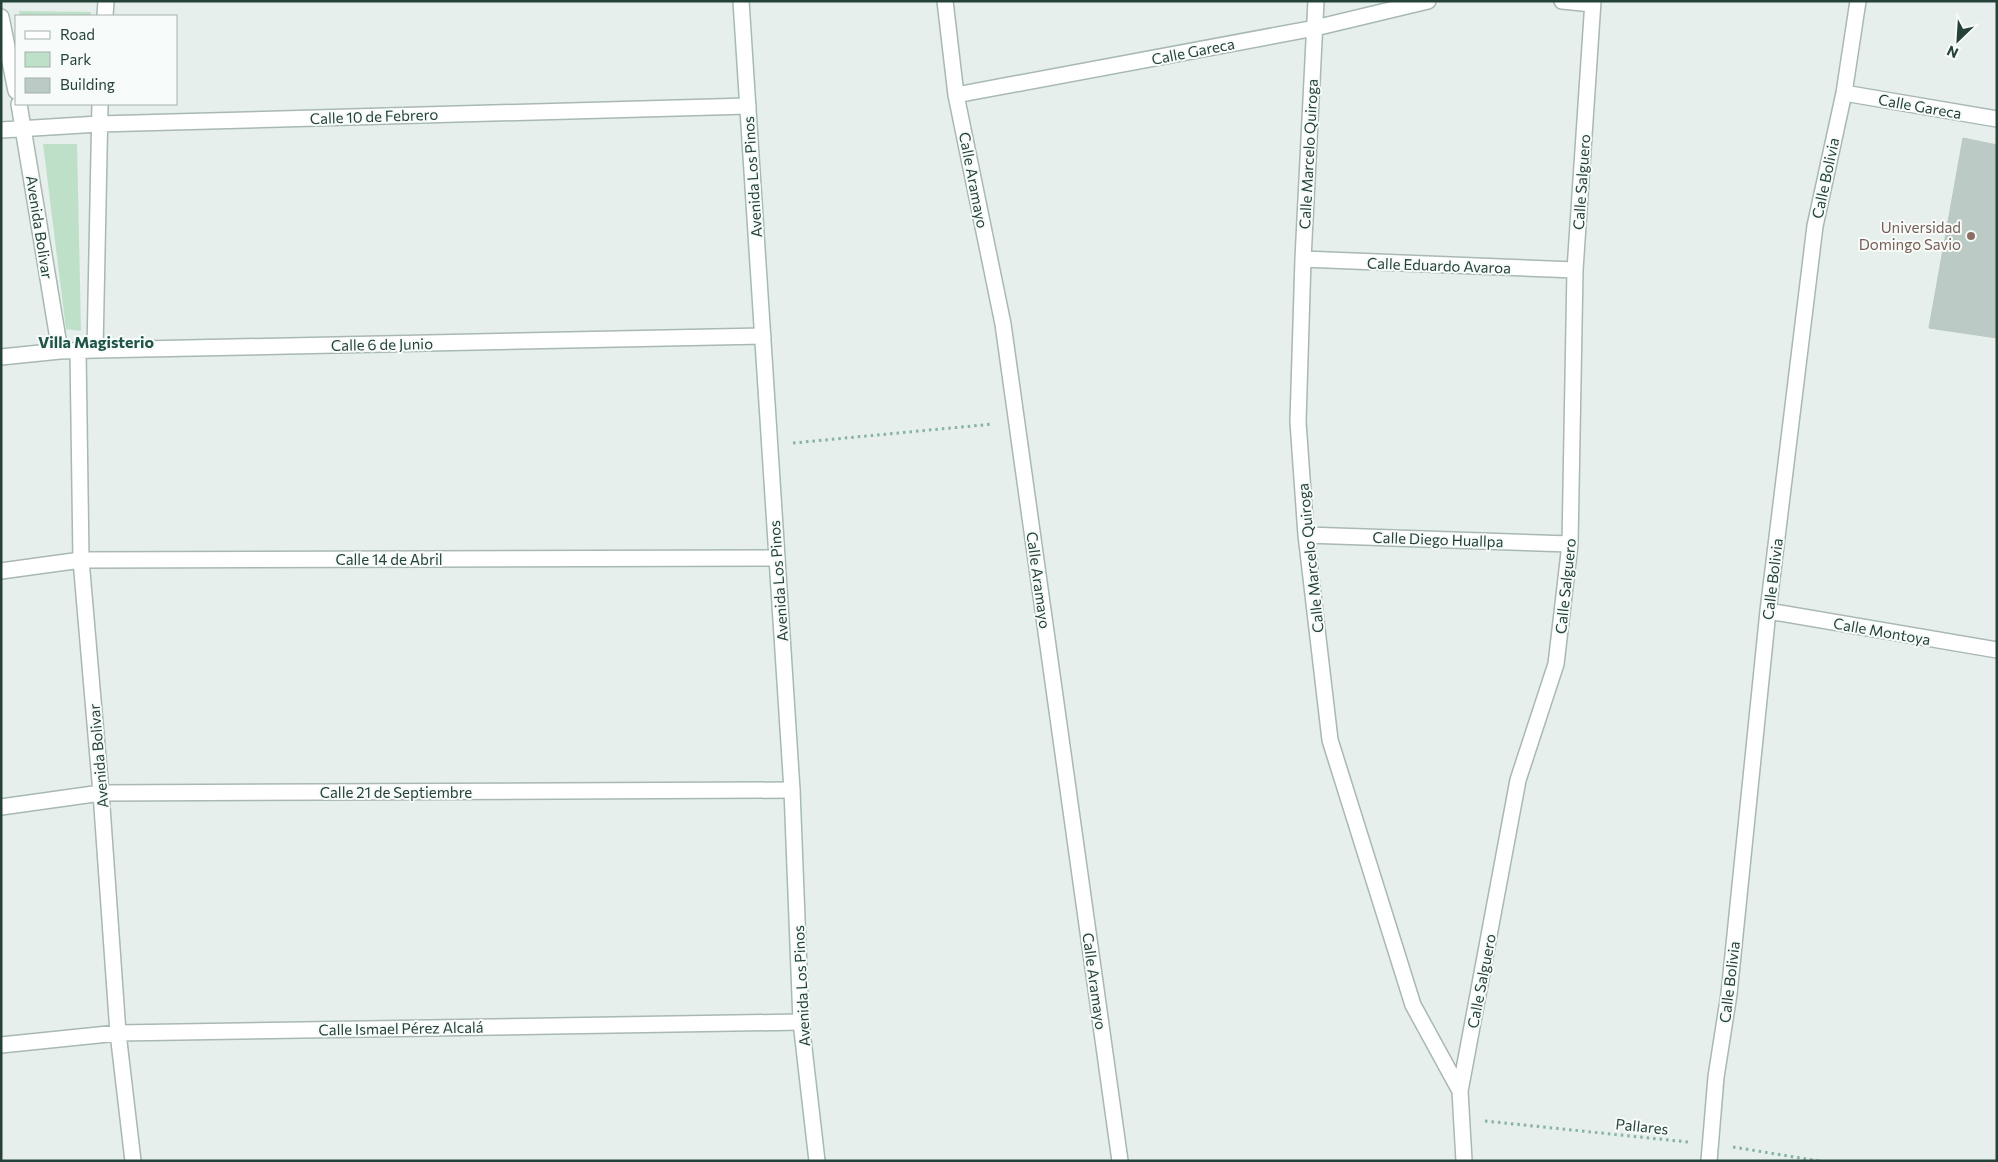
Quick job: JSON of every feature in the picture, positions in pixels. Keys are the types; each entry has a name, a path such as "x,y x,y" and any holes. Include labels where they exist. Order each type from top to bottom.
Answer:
{"street":[{"path":"105,15 106,1"},
{"name":"Avenida Los Pinos","path":"741,1 792,790 801,1022 817,1161"},
{"name":"Calle Aramayo","path":"945,1 956,95 1003,324 1120,1161"},
{"name":"Calle Marcelo Quiroga","path":"1316,1 1303,259 1298,422 1306,534 1330,740 1413,1005 1460,1091"},
{"name":"Calle Gareca","path":"956,95 1315,28 1428,1"},
{"path":"1562,1 1593,3"},
{"name":"Calle Bolivia","path":"1709,1161 1716,1077 1729,994 1768,611 1815,226 1844,93 1858,1"},
{"name":"Calle Salguero","path":"1464,1161 1460,1091 1518,780 1556,664 1570,544 1575,270 1593,3"},
{"path":"1,17 15,86"},
{"name":"Calle Gareca","path":"1844,93 1997,119"},
{"name":"Avenida Bolivar","path":"19,105 60,351"},
{"path":"95,350 100,105"},
{"name":"Calle 10 de Febrero","path":"1,130 99,124 748,106"},
{"name":"Calle Eduardo Avaroa","path":"1303,259 1575,270"},
{"name":"Calle 6 de Junio","path":"1,358 78,350 762,336"},
{"name":"Avenida Bolivar","path":"78,350 81,560 101,793 118,1033 133,1161"},
{"name":"Calle Diego Huallpa","path":"1306,534 1570,544"},
{"name":"Calle 14 de Abril","path":"1,571 81,560 777,558"},
{"name":"Calle Montoya","path":"1768,611 1997,650"},
{"name":"Calle 21 de Septiembre","path":"1,807 101,793 792,790"},
{"name":"Calle Ismael Pérez Alcalá","path":"1,1045 118,1033 801,1022"}],"path":[{"path":"770,445 1017,422"},
{"name":"Pallares","path":"1462,1119 1710,1144 1819,1161"}],"green space":[{"path":"19,11 91,12 91,15 20,15"},
{"path":"43,144 77,144 81,331 66,329"}],"building":[{"name":"Universidad Domingo Savio","path":"1963,138 1997,145 1997,338 1929,328"}],"place":[{"name":"Universidad Domingo Savio","path":"1971,236"}],"district":[{"name":"Villa Magisterio","path":"96,341"}]}
